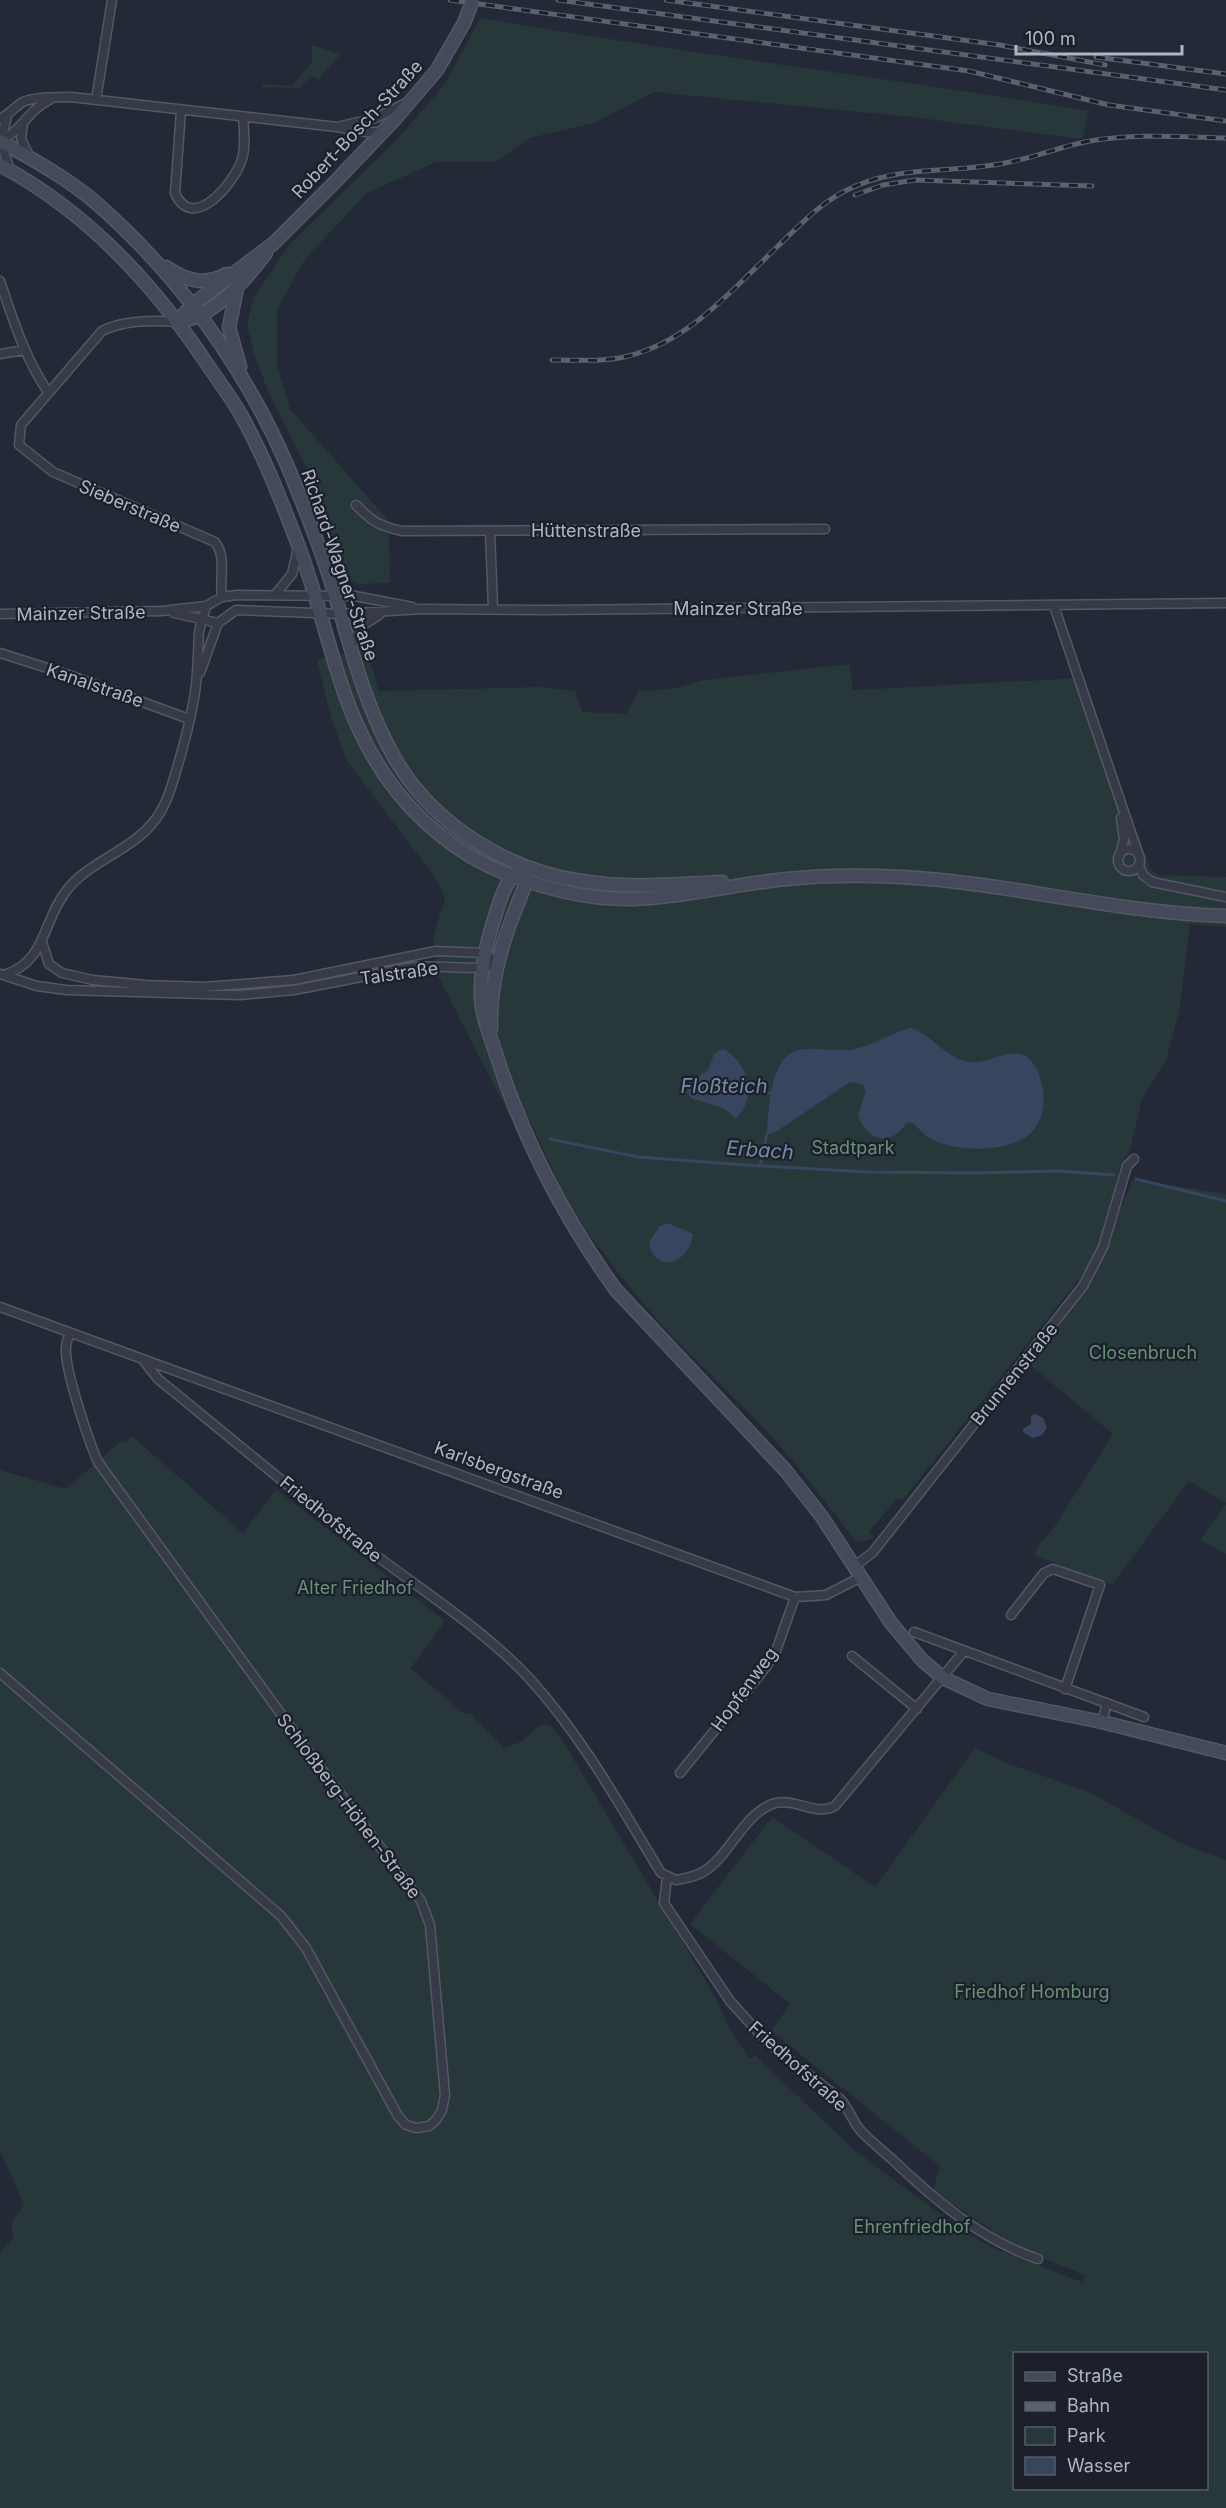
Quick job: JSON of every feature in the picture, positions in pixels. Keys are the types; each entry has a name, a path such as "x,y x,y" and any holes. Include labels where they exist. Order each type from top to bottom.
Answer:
{"main road":[{"name":"Robert-Bosch-Straße","path":"177,322 201,316 237,286 274,243 383,132 437,70 464,23 473,0"},
{"name":"Richard-Wagner-Straße","path":"0,142 29,157 93,200 154,259 201,316 245,384 272,433 335,596 351,650 380,729 397,762 412,784 431,805 472,840 525,867 581,882 645,886 780,880"},
{"name":"Richard-Wagner-Straße","path":"5,168 77,216 141,275 177,322 241,416 298,545 361,737 387,780 410,808 433,829 476,860 527,881 569,893 631,899 670,896 780,880"},
{"name":"Robert-Bosch-Straße","path":"177,322 192,305 274,243"},
{"path":"154,259 179,276 198,282 218,278 247,263"},
{"path":"237,286 229,327 245,384"},
{"path":"492,1040 491,1009 497,963 513,913 527,881 525,867 511,875 493,924 482,967 482,1014 532,1148 576,1232 616,1290 767,1449 808,1497 905,1642 921,1660 943,1678 988,1699 1102,1722 1226,1753"},
{"path":"780,880 864,876 937,880 1135,909 1226,916"}],"street":[{"path":"96,100 112,0"},
{"path":"0,142 13,135 37,107 54,98"},
{"path":"5,168 0,142 3,118 23,102 54,98 96,100 366,132 383,132"},
{"path":"336,127 367,121 411,101"},
{"path":"181,111 175,193 181,203 190,208 200,207 212,201 237,172 244,148 243,117"},
{"path":"23,123 21,139 29,157"},
{"path":"0,281 24,350 48,392 102,331 116,326 155,320 177,322"},
{"path":"0,354 24,350"},
{"name":"Sieberstraße","path":"48,392 21,425 19,445 44,467 125,505 214,542 221,554 222,597"},
{"name":"Hüttenstraße","path":"356,505 369,519 402,531 825,529"},
{"path":"490,531 492,609"},
{"path":"276,595 292,574 298,545"},
{"name":"Mainzer Straße","path":"0,614 162,611 206,606 222,597 237,595 355,596 422,609"},
{"name":"Mainzer Straße","path":"162,611 218,623 236,610 341,614 422,609 1226,603"},
{"path":"2,975 15,972 29,963 42,942 54,910 75,881 140,837 160,813 168,797 189,719 196,682 200,631 206,606 214,611 218,623 196,682"},
{"path":"1054,606 1116,794 1138,853 1143,875 1152,882 1226,897"},
{"name":"Mainzer Straße","path":"351,650 360,627 372,618 387,612"},
{"name":"Kanalstraße","path":"0,653 66,674 189,719"},
{"path":"1116,794 1124,839 1119,863 1124,870 1133,870 1139,865"},
{"path":"1119,855 1128,849 1138,853"},
{"name":"Talstraße","path":"42,942 49,964 62,973 93,980 204,987 294,980 436,951 486,953"},
{"path":"486,953 497,963"},
{"name":"Talstraße","path":"2,975 38,986 66,990 240,995 294,990 413,967 431,965 482,967 497,963"},
{"name":"Brunnenstraße","path":"857,1572 1083,1286 1103,1247 1117,1207 1127,1166 1134,1159"},
{"name":"Karlsbergstraße","path":"0,1307 795,1597 826,1595 839,1590 857,1572"},
{"name":"Schloßberg-Höhen-Straße","path":"0,1673 280,1916 306,1948 398,2116 406,2125 416,2128 429,2126 436,2120 442,2110 444,2087 430,1925 421,1900 305,1747 98,1462 91,1447 71,1376 66,1349 70,1334"},
{"name":"Friedhofstraße","path":"144,1361 158,1380 519,1667 552,1706 605,1781 661,1873 667,1876 664,1903 730,2001 752,2027 766,2042 840,2099 849,2108 859,2129 928,2193 1016,2252 1038,2259"},
{"path":"1011,1615 1044,1573 1053,1569 1100,1585 1065,1689"},
{"name":"Hopfenweg","path":"680,1773 766,1667 776,1651 795,1597"},
{"path":"914,1632 1144,1717"},
{"path":"667,1876 676,1880 704,1872 759,1812 772,1804 783,1802 827,1810 835,1806 964,1651"},
{"path":"852,1656 917,1709"},
{"path":"1102,1722 1107,1703"}],"green space":[{"path":"480,18 1089,111 1082,139 912,117 654,92 594,123 530,138 496,162 436,162 367,193 305,259 277,310 277,366 290,409 389,521 390,583 358,584 348,579 305,465 268,391 255,357 247,324 254,297 290,244 400,136 445,84"},
{"path":"312,45 341,54 318,80 311,76 299,88 262,87 262,84 292,86 312,62"},
{"name":"Stadtpark","path":"366,649 379,691 543,687 575,691 582,712 626,714 638,691 673,689 703,680 849,664 853,690 1081,678 1150,868 1158,875 1226,877 1226,927 1190,924 1180,1007 1166,1061 1142,1099 1130,1150 1120,1166 1108,1215 1092,1263 902,1501 898,1498 869,1531 874,1538 861,1542 854,1539 795,1463 757,1421 665,1329 587,1232 562,1190 530,1121 511,1119 438,976 433,937 445,899 439,883 347,761 332,721 317,660"},
{"name":"Closenbruch","path":"1133,1179 1226,1194 1226,1503 1189,1481 1112,1585 1034,1555 1037,1547 1055,1526 1113,1434 1031,1366 1092,1279"},
{"path":"132,1436 243,1533 276,1489 445,1621 411,1668 464,1714 471,1714 504,1748 520,1742 542,1724 550,1725 561,1738 716,1998 728,2026 750,2059 755,2055 854,2150 962,2230 993,2248 1082,2282 1085,2275 1020,2249 933,2191 940,2166 771,2031 790,2004 690,1924 772,1817 875,1887 975,1748 1004,1762 1089,1792 1178,1842 1226,1860 1226,2508 0,2508 0,2252 13,2239 11,2223 24,2205 0,2150 0,1470 66,1489 122,1440 126,1443"},
{"path":"1226,1504 1226,1554 1200,1540"}],"water":[{"path":"911,1028 919,1031 953,1056 969,1062 1013,1054 1027,1057 1038,1073 1044,1097 1039,1122 1032,1132 1011,1144 982,1149 952,1146 939,1142 926,1135 911,1122 906,1123 893,1136 880,1138 867,1131 858,1115 866,1091 863,1085 850,1082 774,1133 767,1134 770,1098 776,1072 790,1054 806,1049 855,1049"},
{"name":"Floßteich","path":"723,1049 739,1062 747,1081 747,1101 736,1118 723,1108 691,1098 687,1093 688,1084 708,1070 714,1054"},
{"path":"668,1223 693,1234 686,1252 672,1262 658,1259 652,1253 649,1242 660,1226"},
{"path":"1035,1414 1043,1418 1047,1428 1042,1435 1033,1438 1023,1432 1023,1429 1031,1424 1031,1416"}],"waterway":[{"path":"750,1090 771,1093"},
{"path":"760,1166 767,1134"},
{"name":"Erbach","path":"550,1139 638,1157 760,1166 868,1172 1058,1171 1114,1175"},
{"name":"Erbach","path":"1136,1179 1226,1201"}],"railway":[{"path":"450,0 969,71 1109,105 1226,121"},
{"path":"558,0 1226,90"},
{"path":"666,0 1000,45 1105,65"},
{"path":"1096,57 1226,74"},
{"path":"552,360 615,359 647,350 668,340 708,313 816,210 843,192 879,178 1006,163 1078,144 1124,137 1226,138"},
{"path":"855,195 883,185 915,180 1092,186"}],"park label":[{"name":"Alter Friedhof","path":"355,1587"},
{"name":"Friedhof Homburg","path":"1032,1991"},
{"name":"Ehrenfriedhof","path":"912,2226"}]}
